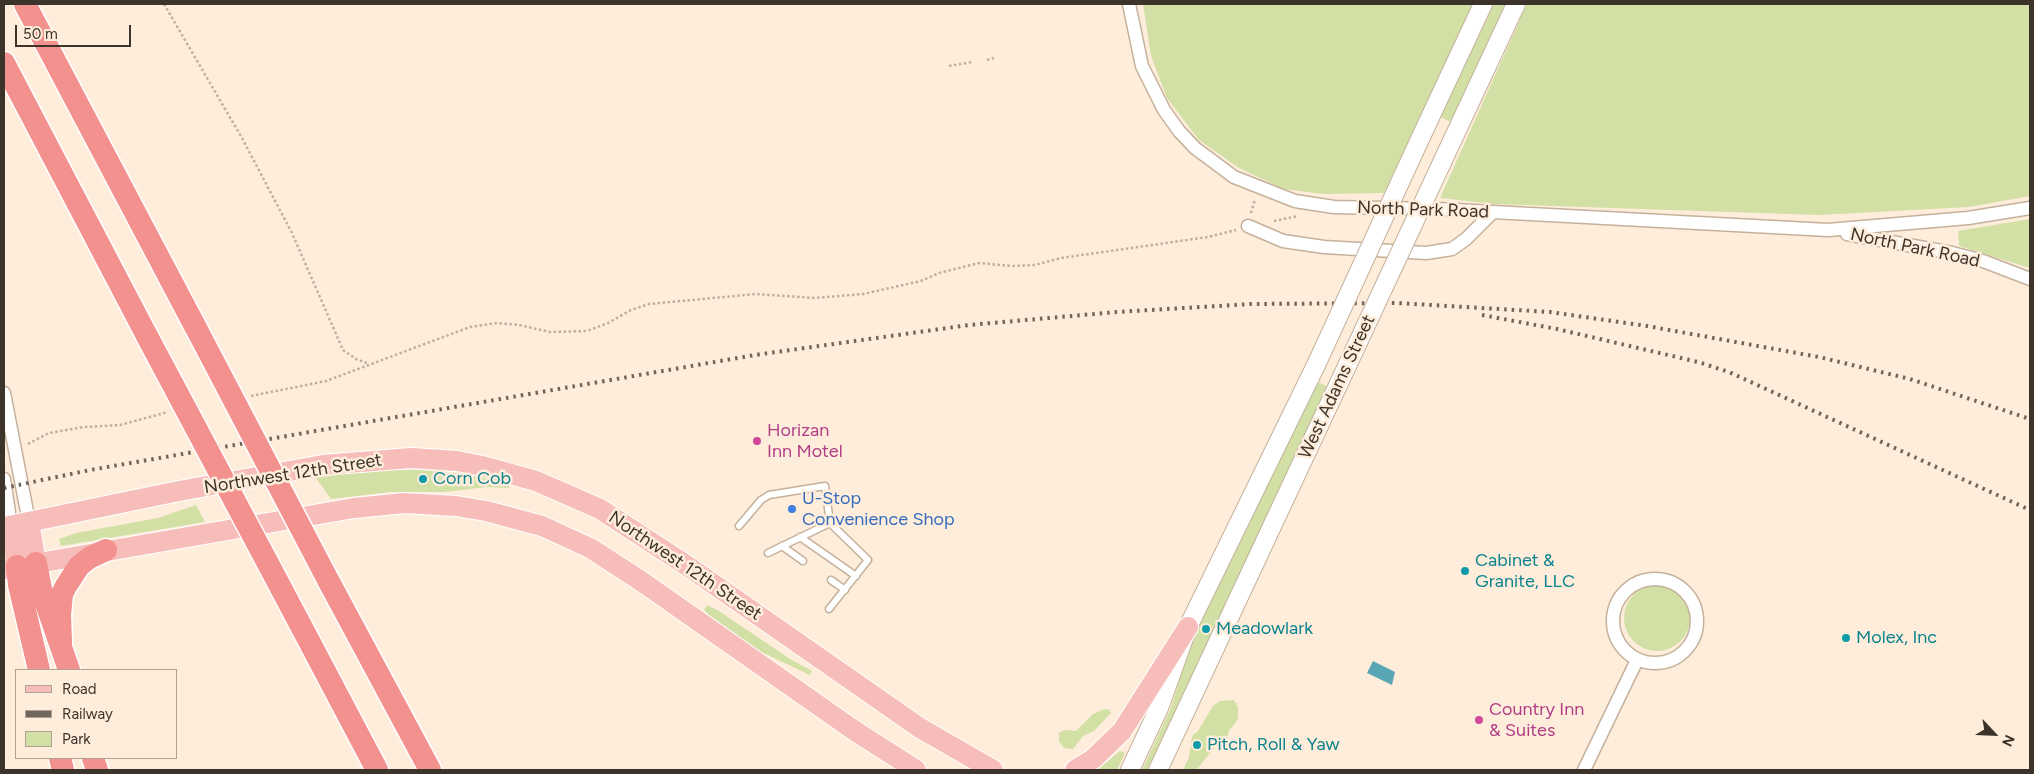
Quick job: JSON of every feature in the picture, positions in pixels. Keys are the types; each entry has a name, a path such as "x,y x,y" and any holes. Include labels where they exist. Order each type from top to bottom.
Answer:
{"highway":[{"path":"25,4 430,770"},
{"path":"4,63 377,770"},
{"path":"61,643 60,615 62,594 79,566 106,550"},
{"path":"19,566 41,589 69,669"},
{"path":"19,566 19,585 39,669"}],"main road":[{"name":"West Adams Street","path":"1130,770 1159,708 1188,627 1316,365 1483,4"},
{"name":"West Adams Street","path":"1158,770 1516,4"},
{"name":"Northwest 12th Street","path":"15,525 331,464 411,458 457,461 482,466 536,481 608,513 920,728 994,769"},
{"name":"Northwest 12th Street","path":"19,566 326,512 405,504 456,506 513,517 566,537 614,563 916,770"},
{"path":"15,525 19,566"},
{"path":"1075,770 1108,746 1122,731 1188,627"}],"street":[{"name":"North Park Road","path":"1129,4 1142,66 1164,110 1179,131 1213,163 1234,177 1295,201 1334,207 1493,212 1828,230 1952,253 1983,261 2030,279"},
{"name":"North Park Road","path":"1828,230 1968,218 2030,208"},
{"path":"1248,226 1283,241 1324,247 1426,253 1452,249 1466,239 1493,212"},
{"path":"4,393 16,450 15,525"},
{"path":"4,479 15,525"},
{"path":"1651,578 1672,582 1683,589 1694,606 1697,625 1693,638 1686,650 1676,658 1663,663 1650,664 1637,660 1625,652 1616,640 1612,625 1613,611 1620,597 1630,586 1651,578"},
{"path":"1584,770 1637,660"}],"lane":[{"path":"739,526 761,500 769,494 825,486 830,523 868,560 829,609"},
{"path":"768,554 830,523"},
{"path":"800,537 856,576"},
{"path":"782,546 803,561"},
{"path":"831,580 845,590"}],"path":[{"path":"164,4 238,131 292,232 343,350 356,360 371,364"},
{"path":"987,60 994,58"},
{"path":"949,66 972,62"},
{"path":"1248,226 1258,188"},
{"path":"250,396 326,382 470,327 496,323 519,325 550,332 587,331 608,323 630,310 649,304 756,294 815,298 863,294 921,281 939,273 979,263 1012,266 1035,265 1061,258 1208,237 1248,226 1303,215"},
{"path":"16,450 49,433 84,427 120,425 176,411"}],"green space":[{"path":"1143,4 1474,4 1384,193 1323,194 1284,189 1239,168 1199,140 1167,98 1151,56"},
{"path":"1494,4 1507,4 1451,122 1440,117"},
{"path":"1527,4 2030,4 2030,196 1969,207 1819,215 1494,204 1440,198"},
{"path":"2030,219 2030,268 1959,246 1958,231"},
{"path":"1318,382 1328,387 1149,770 1142,770 1170,710 1187,657 1204,615"},
{"path":"422,470 483,477 509,483 509,488 486,487 445,492 390,492 331,499 316,478 356,471"},
{"path":"196,505 205,522 61,546 59,539 76,533 158,518"},
{"path":"1657,585 1670,588 1680,595 1687,605 1690,618 1687,631 1680,641 1670,648 1657,651 1644,648 1634,641 1627,631 1624,618 1627,605 1634,595 1644,588"},
{"path":"707,605 719,611 790,659 812,671 810,675 757,650 709,615 704,610"},
{"path":"1234,700 1238,707 1238,719 1229,731 1227,738 1218,744 1196,770 1183,770 1189,757 1192,736 1198,731 1213,706 1220,701"},
{"path":"1105,709 1110,710 1111,713 1094,731 1083,736 1073,749 1064,748 1059,741 1059,733 1064,730 1076,731 1093,714"},
{"path":"1120,751 1125,753 1117,770 1097,770"}],"water":[{"path":"1373,661 1395,672 1392,685 1367,673"}],"railway":[{"path":"4,488 90,470 755,355 969,325 1117,312 1251,304 1397,303 1550,312 1647,326 1819,357 1910,379 2030,419"},
{"path":"1482,315 1557,329 1698,362 1729,372 2030,510"}],"place":[{"name":"Horizan Inn Motel","path":"757,441"},
{"name":"Corn Cob","path":"423,479"},
{"name":"U-Stop Convenience Shop","path":"792,509"},
{"name":"Cabinet & Granite, LLC","path":"1465,571"},
{"name":"Meadowlark","path":"1206,629"},
{"name":"Molex, Inc","path":"1846,638"},
{"name":"Country Inn & Suites","path":"1479,720"},
{"name":"Pitch, Roll & Yaw","path":"1197,745"}]}
